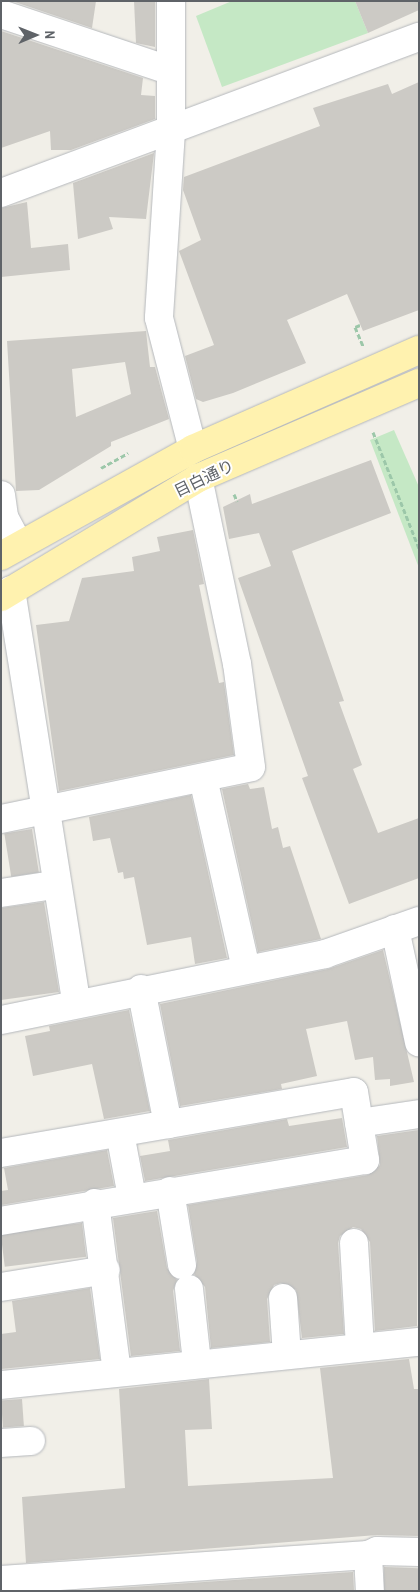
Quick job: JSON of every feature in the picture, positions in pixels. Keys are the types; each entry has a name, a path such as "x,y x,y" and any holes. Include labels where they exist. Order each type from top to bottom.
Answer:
{"main road":[{"name":"目白通り","path":"10,551 193,449 419,350"},
{"name":"目白通り","path":"6,593 198,478 419,383"}],"street":[{"path":"171,1 171,131 159,318 193,449"},
{"path":"1,14 171,71"},
{"path":"1,193 419,37"},
{"path":"1,819 43,813 251,767 237,664 198,478"},
{"path":"2,510 10,551"},
{"path":"6,593 54,886 76,1002"},
{"path":"203,778 246,969"},
{"path":"1,893 54,886"},
{"path":"1,1020 76,1002 324,954 407,925 419,1042"},
{"path":"141,989 168,1124"},
{"path":"1,1153 354,1092 364,1160 95,1203 1,1221"},
{"path":"359,1123 419,1114"},
{"path":"120,1133 132,1197"},
{"path":"170,1191 186,1277 197,1363"},
{"path":"95,1203 106,1270 117,1372"},
{"path":"354,1243 360,1347"},
{"path":"1,1287 106,1270"},
{"path":"283,1298 287,1355"},
{"path":"1,1385 197,1363 419,1342"},
{"path":"1,1442 31,1441"},
{"path":"1,1580 80,1583 368,1555 419,1552"},
{"path":"368,1555 370,1591"}],"path":[{"path":"360,326 355,327 364,348"},
{"path":"373,432 419,548"},
{"path":"234,494 237,501"}],"green space":[{"path":"232,1 355,1 368,33 222,87 196,16"},
{"path":"394,430 419,487 419,568 370,440"}],"building":[{"path":"12,1 96,1 92,28"},
{"path":"134,1 155,1 155,47 136,43"},
{"path":"355,1 419,1 419,10 368,33"},
{"path":"1,31 143,78 141,95 155,96 155,119 71,150 51,150 50,131 1,148"},
{"path":"419,82 419,310 363,331 347,294 287,320 306,363 233,393 203,402 196,399 185,356 214,345 179,251 201,240 183,190 184,177 320,126 313,108 388,84 392,94"},
{"path":"154,153 146,219 109,217 113,229 78,239 73,183"},
{"path":"27,202 31,248 68,244 70,270 1,277 1,208"},
{"path":"146,331 150,367 155,367 169,419 111,442 111,446 39,490 16,491 7,341","holes":["125,362 131,394 76,417 72,369"]},
{"path":"371,460 391,513 292,551 344,701 339,702 362,765 353,769 378,833 419,818 419,878 349,904 302,778 308,776 238,578 271,566 259,533 229,539 223,507 250,494 252,504"},
{"path":"193,530 204,584 199,585 219,683 224,682 234,755 59,791 36,625 69,621 82,578 134,571 132,557 160,551 157,537"},
{"path":"248,784 250,789 264,787 272,829 278,827 283,848 290,846 321,939 258,952 222,789"},
{"path":"191,795 227,958 195,964 191,937 147,945 134,877 124,879 123,872 118,873 110,838 93,841 89,817"},
{"path":"32,829 39,872 11,877 4,833"},
{"path":"44,902 59,992 1,1000 1,908"},
{"path":"383,950 414,1082 390,1086 390,1079 375,1080 373,1057 355,1060 347,1021 306,1029 317,1076 281,1084 282,1089 180,1106 160,1004 328,969"},
{"path":"129,1010 150,1111 104,1119 92,1064 33,1076 25,1036 50,1031 49,1026"},
{"path":"342,1118 347,1147 145,1181 140,1156 170,1151 168,1140 287,1119 289,1126"},
{"path":"419,1130 417,1326 375,1331 370,1242 361,1229 353,1227 340,1236 338,1243 344,1334 302,1338 296,1290 281,1283 274,1285 267,1299 270,1342 211,1348 205,1287 194,1274 197,1262 188,1205 368,1175 380,1165 377,1136"},
{"path":"107,1150 114,1186 1,1205 1,1191 8,1190 4,1168"},
{"path":"157,1211 167,1268 177,1280 173,1291 180,1351 131,1356 113,1218"},
{"path":"82,1223 86,1257 5,1267 1,1233"},
{"path":"90,1288 100,1359 1,1369 1,1334 16,1332 12,1301"},
{"path":"409,1359 414,1389 419,1389 419,1536 377,1535 26,1563 22,1497 125,1488 119,1389 209,1379 212,1429 185,1430 188,1486 333,1478 320,1368"},
{"path":"22,1399 24,1426 3,1427 1,1400"},
{"path":"384,1567 419,1568 418,1591 383,1591"},
{"path":"353,1572 354,1591 73,1591"}]}
